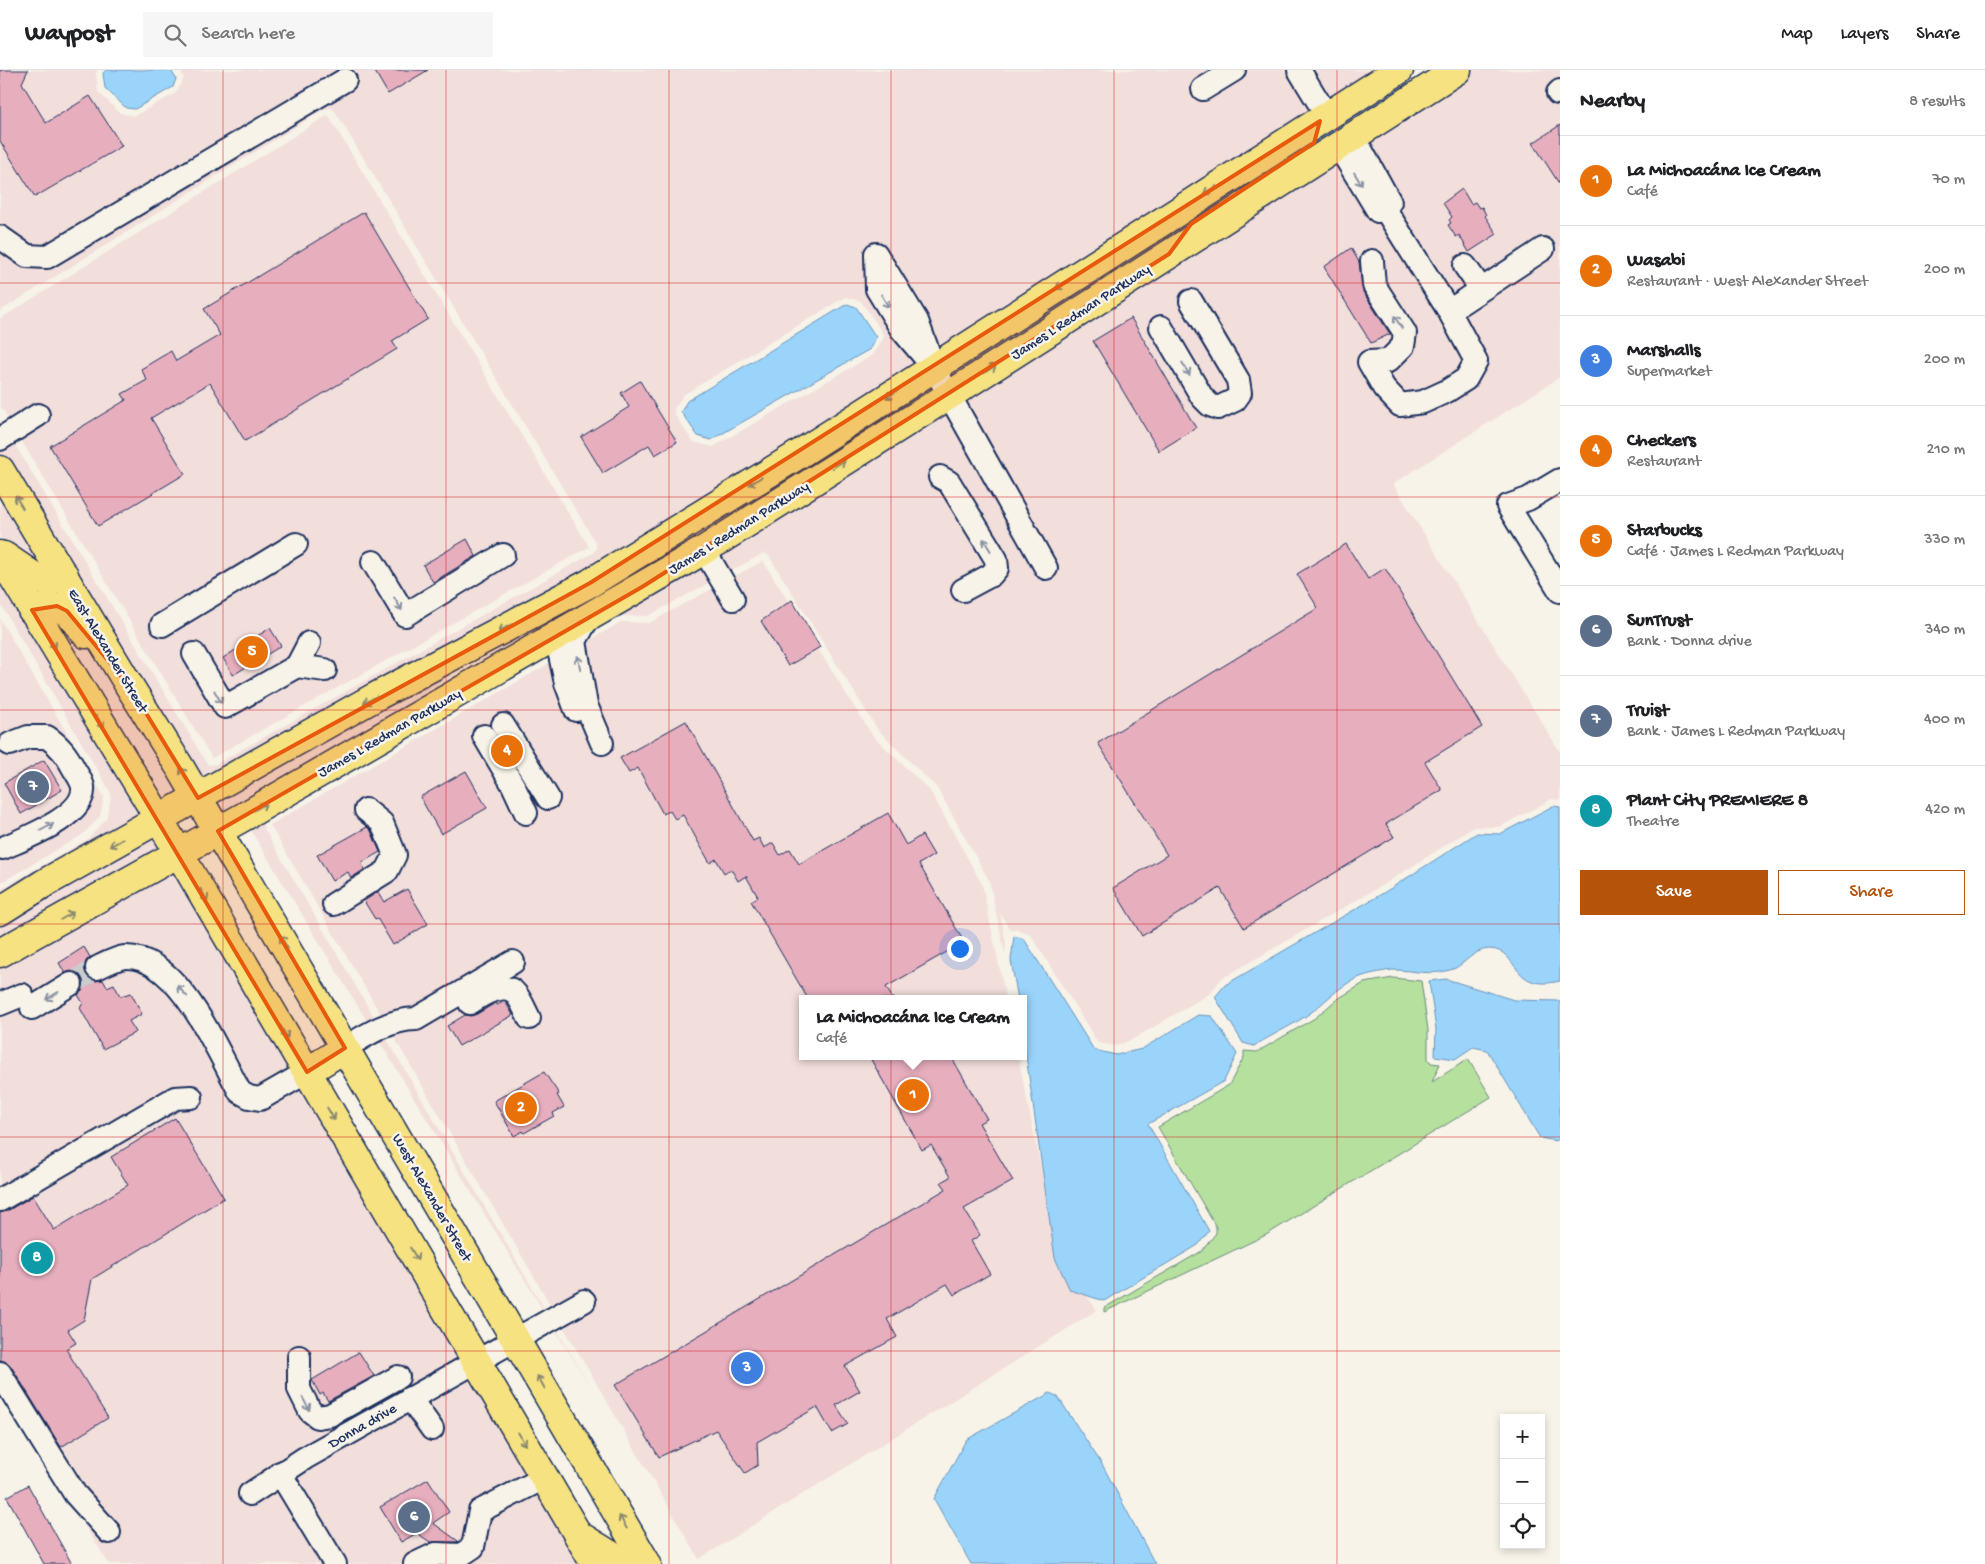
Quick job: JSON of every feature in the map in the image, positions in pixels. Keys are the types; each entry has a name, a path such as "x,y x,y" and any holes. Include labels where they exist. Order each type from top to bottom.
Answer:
{"main road":[{"name":"James L Redman Parkway","path":"0,911 43,884 375,697 606,573 934,368 1399,70"},
{"path":"1346,142 1346,127 1351,118 1427,70"},
{"name":"James L Redman Parkway","path":"0,953 218,831 704,550 1457,70"},
{"path":"1169,254 1191,224 1314,143 1324,118"},
{"name":"East Alexander Street","path":"0,470 218,831"},
{"path":"556,636 558,626 574,609 682,542 729,496"},
{"path":"0,554 35,577 49,582 64,575"},
{"path":"0,554 159,819 595,1564"},
{"path":"431,708 442,693 457,679 535,631 547,615 548,605"},
{"path":"32,610 58,606 67,611 130,687"},
{"name":"West Alexander Street","path":"218,831 647,1564"},
{"path":"307,1072 345,1048"},
{"path":"578,1534 625,1564"}],"street":[{"path":"1203,89 1234,70"},
{"path":"1299,70 1324,118"},
{"path":"0,237 27,256 47,257 345,80"},
{"path":"1346,142 1449,311 1476,361 1466,379 1447,391 1423,402 1400,404 1384,388 1369,362 1388,361 1402,346 1405,333 1374,285 1372,260"},
{"path":"1449,311 1543,249"},
{"path":"1465,266 1481,290"},
{"path":"1162,327 1202,397 1210,405 1218,408 1235,400 1240,393 1238,380 1191,300"},
{"path":"934,368 1046,568"},
{"path":"0,439 38,415"},
{"path":"940,477 949,482 996,559 997,568 991,575 963,590"},
{"path":"1560,480 1528,499 1508,506 1560,591"},
{"path":"162,626 296,544"},
{"path":"704,550 733,599"},
{"path":"373,562 405,615 503,556"},
{"path":"556,636 566,683 580,721 602,743 586,705 575,641 588,618"},
{"path":"194,654 225,708 297,666 309,643"},
{"path":"297,666 325,670"},
{"path":"526,813 513,785 493,731 548,798"},
{"path":"4,848 52,825 68,814 81,800 83,786 66,753 47,737 28,738 10,744"},
{"path":"334,904 387,872 395,855 382,823 366,810"},
{"path":"97,968 125,957 147,962 164,973 188,997 240,1092 249,1098 260,1099 307,1072"},
{"path":"345,1048 364,1036 402,1019 416,1019 513,962"},
{"path":"0,1004 27,1002 72,984"},
{"path":"423,1032 491,991 507,988 515,992 529,1018"},
{"path":"0,1200 175,1098 190,1097"},
{"name":"Donna drive","path":"250,1494 280,1473 584,1301"},
{"path":"299,1357 298,1389 310,1411 318,1417 330,1415 398,1377"},
{"path":"0,1373 75,1494 109,1532"},
{"path":"410,1398 432,1429"},
{"path":"280,1473 335,1564"},
{"path":"415,1564 436,1554 461,1555 473,1547 480,1511 544,1478"}],"highlighted area":[{"path":"1320,121 1314,143 1191,224 1169,254 642,587 218,831 345,1048 307,1072 32,610 57,606 67,611 130,687 198,798 590,583"}],"shaded area":[{"path":"0,70 97,70 98,92 120,113 134,116 176,93 184,78 180,70 1384,70 634,547 202,786 0,453 0,420 209,765 216,764 593,553 596,549 596,543 335,111 331,108 324,109 0,311","holes":["845,297 861,301 884,337 873,355 713,447 693,442 674,414 674,409 683,395"]},
{"path":"1472,70 1560,70 1560,377 1393,484 1560,752 1560,800 1552,799 1499,827 1474,827 1381,886 1221,979 1209,994 1135,1038 1116,1046 1098,1043 1031,935 1011,930 1000,914 1006,943 1005,954 989,880 937,788 878,730 769,556 764,553 648,616 618,616 265,821 264,829 593,1392 247,824 1358,143"},
{"path":"328,115 589,547 212,758 0,405 0,319"},
{"path":"1184,220 1163,248 686,549 734,503"},
{"path":"0,487 51,572 5,545 0,537"},
{"path":"763,561 872,735 930,791 982,884 1005,995 799,995 799,1060 1019,1060 1060,1261 1097,1310 699,1559 270,825 621,622 649,623"},
{"path":"0,573 147,816 0,902 0,890 88,839 106,819 111,793 0,603"},
{"path":"46,615 93,640 186,795 163,808"},
{"path":"0,619 104,797 100,816 82,835 0,883"},
{"path":"523,630 451,673 436,687 425,702 221,820 210,800"},
{"path":"155,831 167,850 0,945 0,921"},
{"path":"171,867 577,1564 109,1564 0,1392 0,963"}],"green space":[{"path":"1393,978 1421,981 1428,1030 1428,1059 1431,1063 1440,1064 1432,1082 1468,1059 1491,1097 1266,1235 1104,1312 1104,1308 1202,1251 1216,1233 1216,1227 1158,1127 1229,1085 1244,1057 1244,1051 1257,1052 1315,1018 1336,1000 1364,983"}],"water":[{"path":"106,70 171,70 176,79 173,87 135,109 126,108 105,88 103,73"},
{"path":"847,304 856,307 876,337 870,349 711,440 698,436 681,412 687,401"},
{"path":"1553,806 1560,807 1560,981 1544,983 1532,981 1524,976 1507,956 1500,951 1484,950 1473,955 1455,968 1443,972 1428,973 1393,970 1363,976 1343,987 1292,1025 1254,1046 1243,1043 1215,997 1225,985 1385,892 1477,833 1500,834"},
{"path":"1014,936 1024,939 1094,1050 1116,1055 1142,1049 1198,1015 1212,1016 1237,1054 1224,1081 1148,1124 1209,1231 1198,1245 1104,1301 1070,1290 1055,1258 1027,1060 1027,995 1017,995 1011,960"},
{"path":"1446,979 1514,1000 1560,1001 1560,1138 1556,1141 1540,1138 1487,1050 1473,1047 1455,1059 1435,1056 1436,1029 1429,981"},
{"path":"1050,1393 1058,1397 1103,1466 1155,1564 971,1564 934,1499 966,1440"}],"building":[{"path":"0,70 28,70 22,83 46,123 90,96 122,146 35,197 0,141"},
{"path":"374,70 428,70 388,94"},
{"path":"1560,125 1560,185 1533,143"},
{"path":"1462,189 1471,204 1475,202 1479,208 1482,207 1485,216 1497,234 1469,252 1459,235 1456,237 1448,225 1451,223 1449,220 1452,217 1443,203"},
{"path":"364,212 428,319 392,341 397,349 245,441 210,383 151,418 185,474 98,526 50,446 126,400 122,394 147,380 141,369 171,351 176,361 220,335 204,309"},
{"path":"1351,248 1359,262 1363,292 1390,334 1371,343 1324,267"},
{"path":"1131,318 1196,428 1159,451 1093,341"},
{"path":"640,381 677,442 655,455 649,445 603,473 581,437 629,407 621,393"},
{"path":"467,539 476,556 433,582 423,565"},
{"path":"1346,544 1368,579 1385,568 1482,727 1425,762 1442,790 1386,824 1394,837 1244,928 1220,888 1142,936 1113,888 1167,855 1098,743 1318,608 1297,574"},
{"path":"792,600 820,647 788,666 761,621"},
{"path":"270,628 281,646 233,675 223,658"},
{"path":"686,721 753,841 759,838 764,848 773,843 780,855 790,849 799,864 888,813 906,845 922,835 934,855 919,864 964,942 886,987 891,995 806,995 751,901 758,897 746,876 738,881 731,869 724,873 716,859 710,863 683,815 675,819 670,811 663,814 638,768 629,773 620,758"},
{"path":"44,760 62,790 21,814 4,783"},
{"path":"466,771 487,808 441,834 420,797"},
{"path":"367,827 371,831 380,852 361,863 365,869 351,878 348,872 332,881 317,855"},
{"path":"407,889 428,924 393,945 364,901 378,892 384,902"},
{"path":"84,947 90,957 84,967 89,979 103,980 107,987 114,984 120,996 131,993 142,1014 129,1021 136,1032 103,1049 80,1008 83,1003 78,995 83,990 82,978 77,972 65,973 59,963"},
{"path":"503,1002 506,1003 513,1015 459,1046 447,1026 465,1015 477,1014 496,1003 497,1005"},
{"path":"871,1060 953,1060 987,1119 979,1123 1013,1181 964,1209 980,1235 971,1241 990,1274 954,1295 947,1284 887,1319 897,1337 845,1366 860,1391 836,1405 848,1424 832,1433 817,1407 757,1442 758,1465 745,1473 716,1430 659,1457 615,1385 946,1189 941,1182 950,1177 931,1145 922,1150"},
{"path":"544,1072 559,1094 557,1095 564,1107 553,1113 554,1116 524,1133 523,1131 514,1136 494,1101"},
{"path":"175,1118 224,1198 92,1279 84,1320 68,1330 76,1343 66,1349 108,1418 61,1447 11,1366 0,1359 0,1213 33,1196 54,1230 128,1185 111,1157"},
{"path":"359,1352 374,1376 328,1401 323,1393 320,1395 312,1380"},
{"path":"428,1479 449,1512 433,1523 457,1542 430,1542 417,1533 401,1542 380,1507"},
{"path":"28,1485 72,1564 44,1564 7,1497"}],"tunnel":[{"path":"71,984 97,968"}],"place":[{"name":"Starbucks","path":"252,652"},
{"name":"Checkers","path":"507,751"},
{"name":"Truist","path":"33,787"},
{"name":"La Michoacána Ice Cream","path":"913,1095"},
{"name":"Wasabi","path":"521,1108"},
{"name":"Plant City PREMIERE 8","path":"37,1258"},
{"name":"Marshalls","path":"747,1368"},
{"name":"SunTrust","path":"414,1517"}]}
